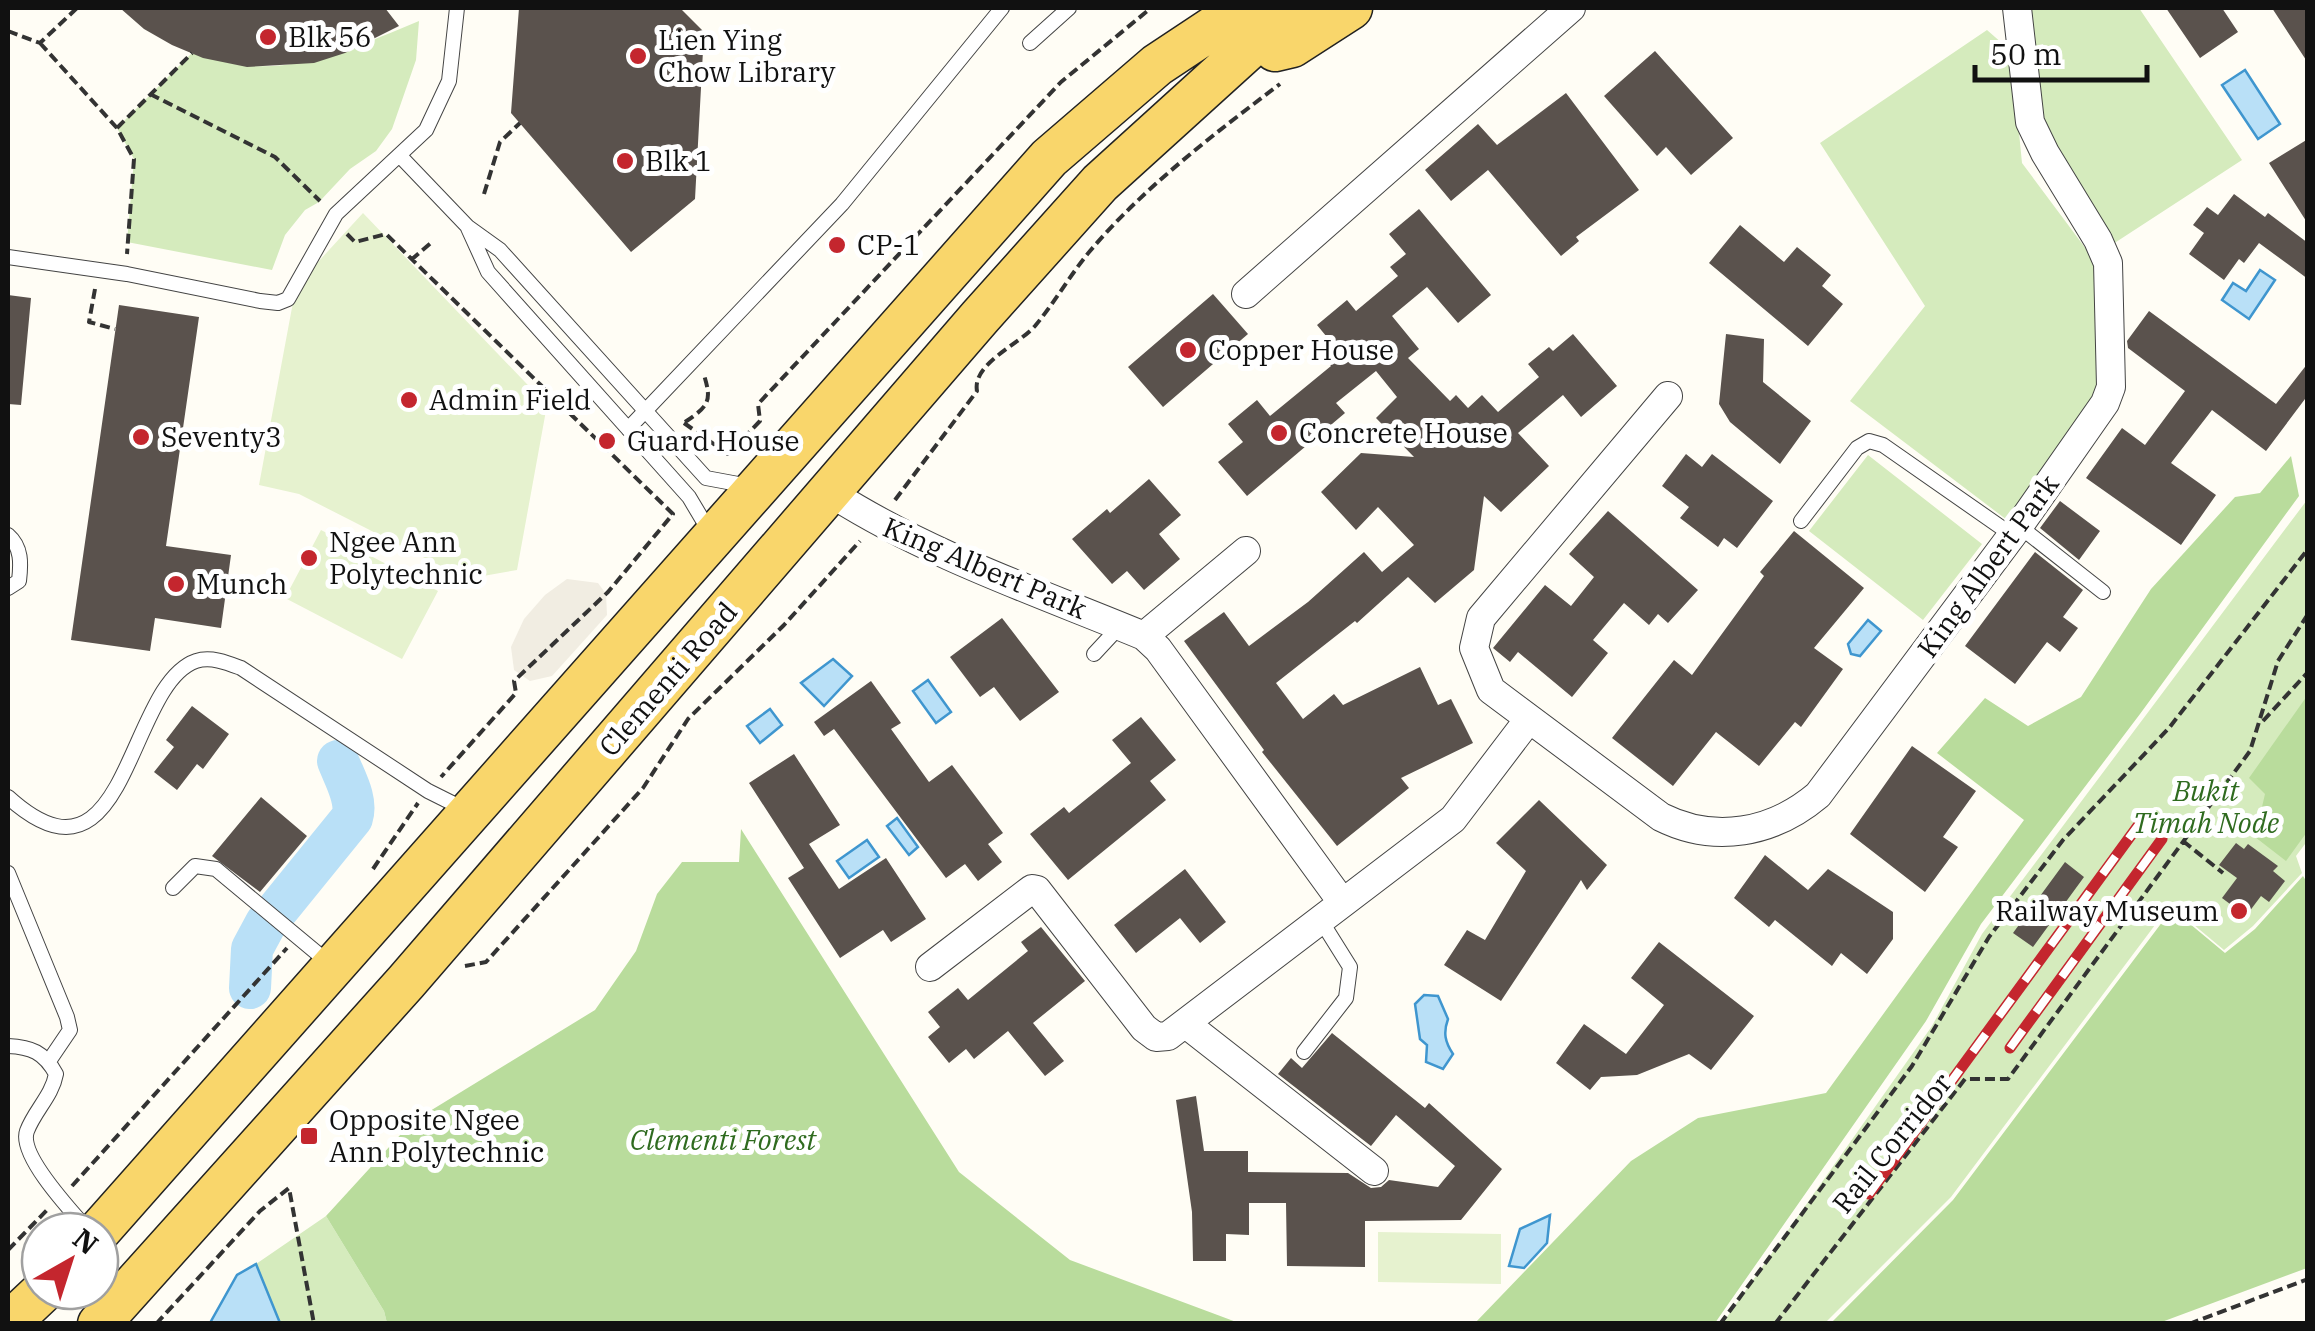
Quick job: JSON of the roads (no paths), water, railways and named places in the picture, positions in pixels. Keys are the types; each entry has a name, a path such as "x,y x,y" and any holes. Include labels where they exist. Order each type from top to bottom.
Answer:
{"main road":[{"name":"Clementi Road","path":"102,1318 406,982 1100,182 1246,27 1300,8"},
{"path":"1246,27 1276,50 1292,46 1351,8"},
{"name":"Clementi Road","path":"117,1211 1049,158 1214,20 1246,27"},
{"path":"168,1153 182,1177 241,1167"}],"street":[{"path":"1246,294 1571,8"},
{"name":"King Albert Park","path":"1668,396 1481,618 1474,648 1491,690 1662,817 1684,828 1728,832 1778,823 1818,796 2015,530 2105,403 2111,386 2108,263 2030,122 2017,8"},
{"name":"King Albert Park","path":"831,493 918,543 1132,631 1158,649 1331,911"},
{"path":"1132,631 1246,551"},
{"path":"930,967 1032,889 1037,890 1144,1028 1156,1037 1168,1036 1453,819 1530,719"},
{"path":"1186,1024 1374,1170"}],"lane":[{"path":"8,257 98,269 278,303 294,291 336,214 426,130 449,82 457,8"},
{"path":"628,429 842,204 1002,8"},
{"path":"1030,42 1069,8"},
{"path":"400,157 468,227 500,250 706,478 755,487"},
{"path":"468,227 488,272 689,496 712,536"},
{"path":"1801,521 1857,448 1869,442 1883,446 2015,530 2103,592"},
{"path":"8,535 22,560 18,582 8,588"},
{"path":"1094,654 1132,631"},
{"path":"8,797 40,820 59,826 78,826 96,817 166,690 183,669 198,660 220,661 241,668 428,791 471,812"},
{"path":"173,888 195,866 216,869 334,967"},
{"path":"8,873 70,1030 49,1061"},
{"path":"1304,1052 1346,998 1350,967 1331,911"},
{"path":"8,1046 28,1046 49,1061 56,1074 54,1085 25,1134 27,1146 71,1211"}],"water":[{"path":"2245,70 2280,124 2258,139 2222,85"},
{"path":"2260,270 2275,280 2249,319 2222,300 2233,283 2246,291"},
{"path":"1868,620 1881,631 1860,656 1851,654 1848,644"},
{"path":"833,659 852,676 824,706 801,683"},
{"path":"928,680 951,712 936,723 913,691"},
{"path":"770,709 782,725 760,743 747,726"},
{"path":"897,818 918,847 909,855 887,826"},
{"path":"867,840 879,857 849,878 837,861"},
{"path":"1424,995 1438,996 1448,1019 1446,1037 1453,1054 1443,1069 1426,1062 1427,1045 1420,1039 1415,1004"},
{"path":"1550,1215 1547,1243 1524,1268 1509,1266 1520,1229"},
{"path":"256,1264 280,1323 210,1323 237,1275"}],"waterway":[{"path":"279,908 352,818 352,797 338,761"},
{"path":"250,988 252,949 266,923"}],"railway":[{"path":"1869,1194 2140,823"},
{"path":"2010,1048 2162,839"}],"place":[{"name":"Blk 56","path":"268,37"},
{"name":"Lien Ying Chow Library","path":"638,56"},
{"name":"Blk 1","path":"625,161"},
{"name":"CP-1","path":"837,245"},
{"name":"Copper House","path":"1188,350"},
{"name":"Admin Field","path":"409,400"},
{"name":"Concrete House","path":"1279,433"},
{"name":"Seventy3","path":"141,437"},
{"name":"Guard House","path":"607,441"},
{"name":"Ngee Ann Polytechnic","path":"309,558"},
{"name":"Munch","path":"176,584"},
{"name":"Railway Museum","path":"2239,911"},
{"name":"Opposite Ngee Ann Polytechnic","path":"309,1136"}],"park label":[{"name":"Bukit Timah Node","path":"2206,807"},
{"name":"Clementi Forest","path":"723,1140"}]}
